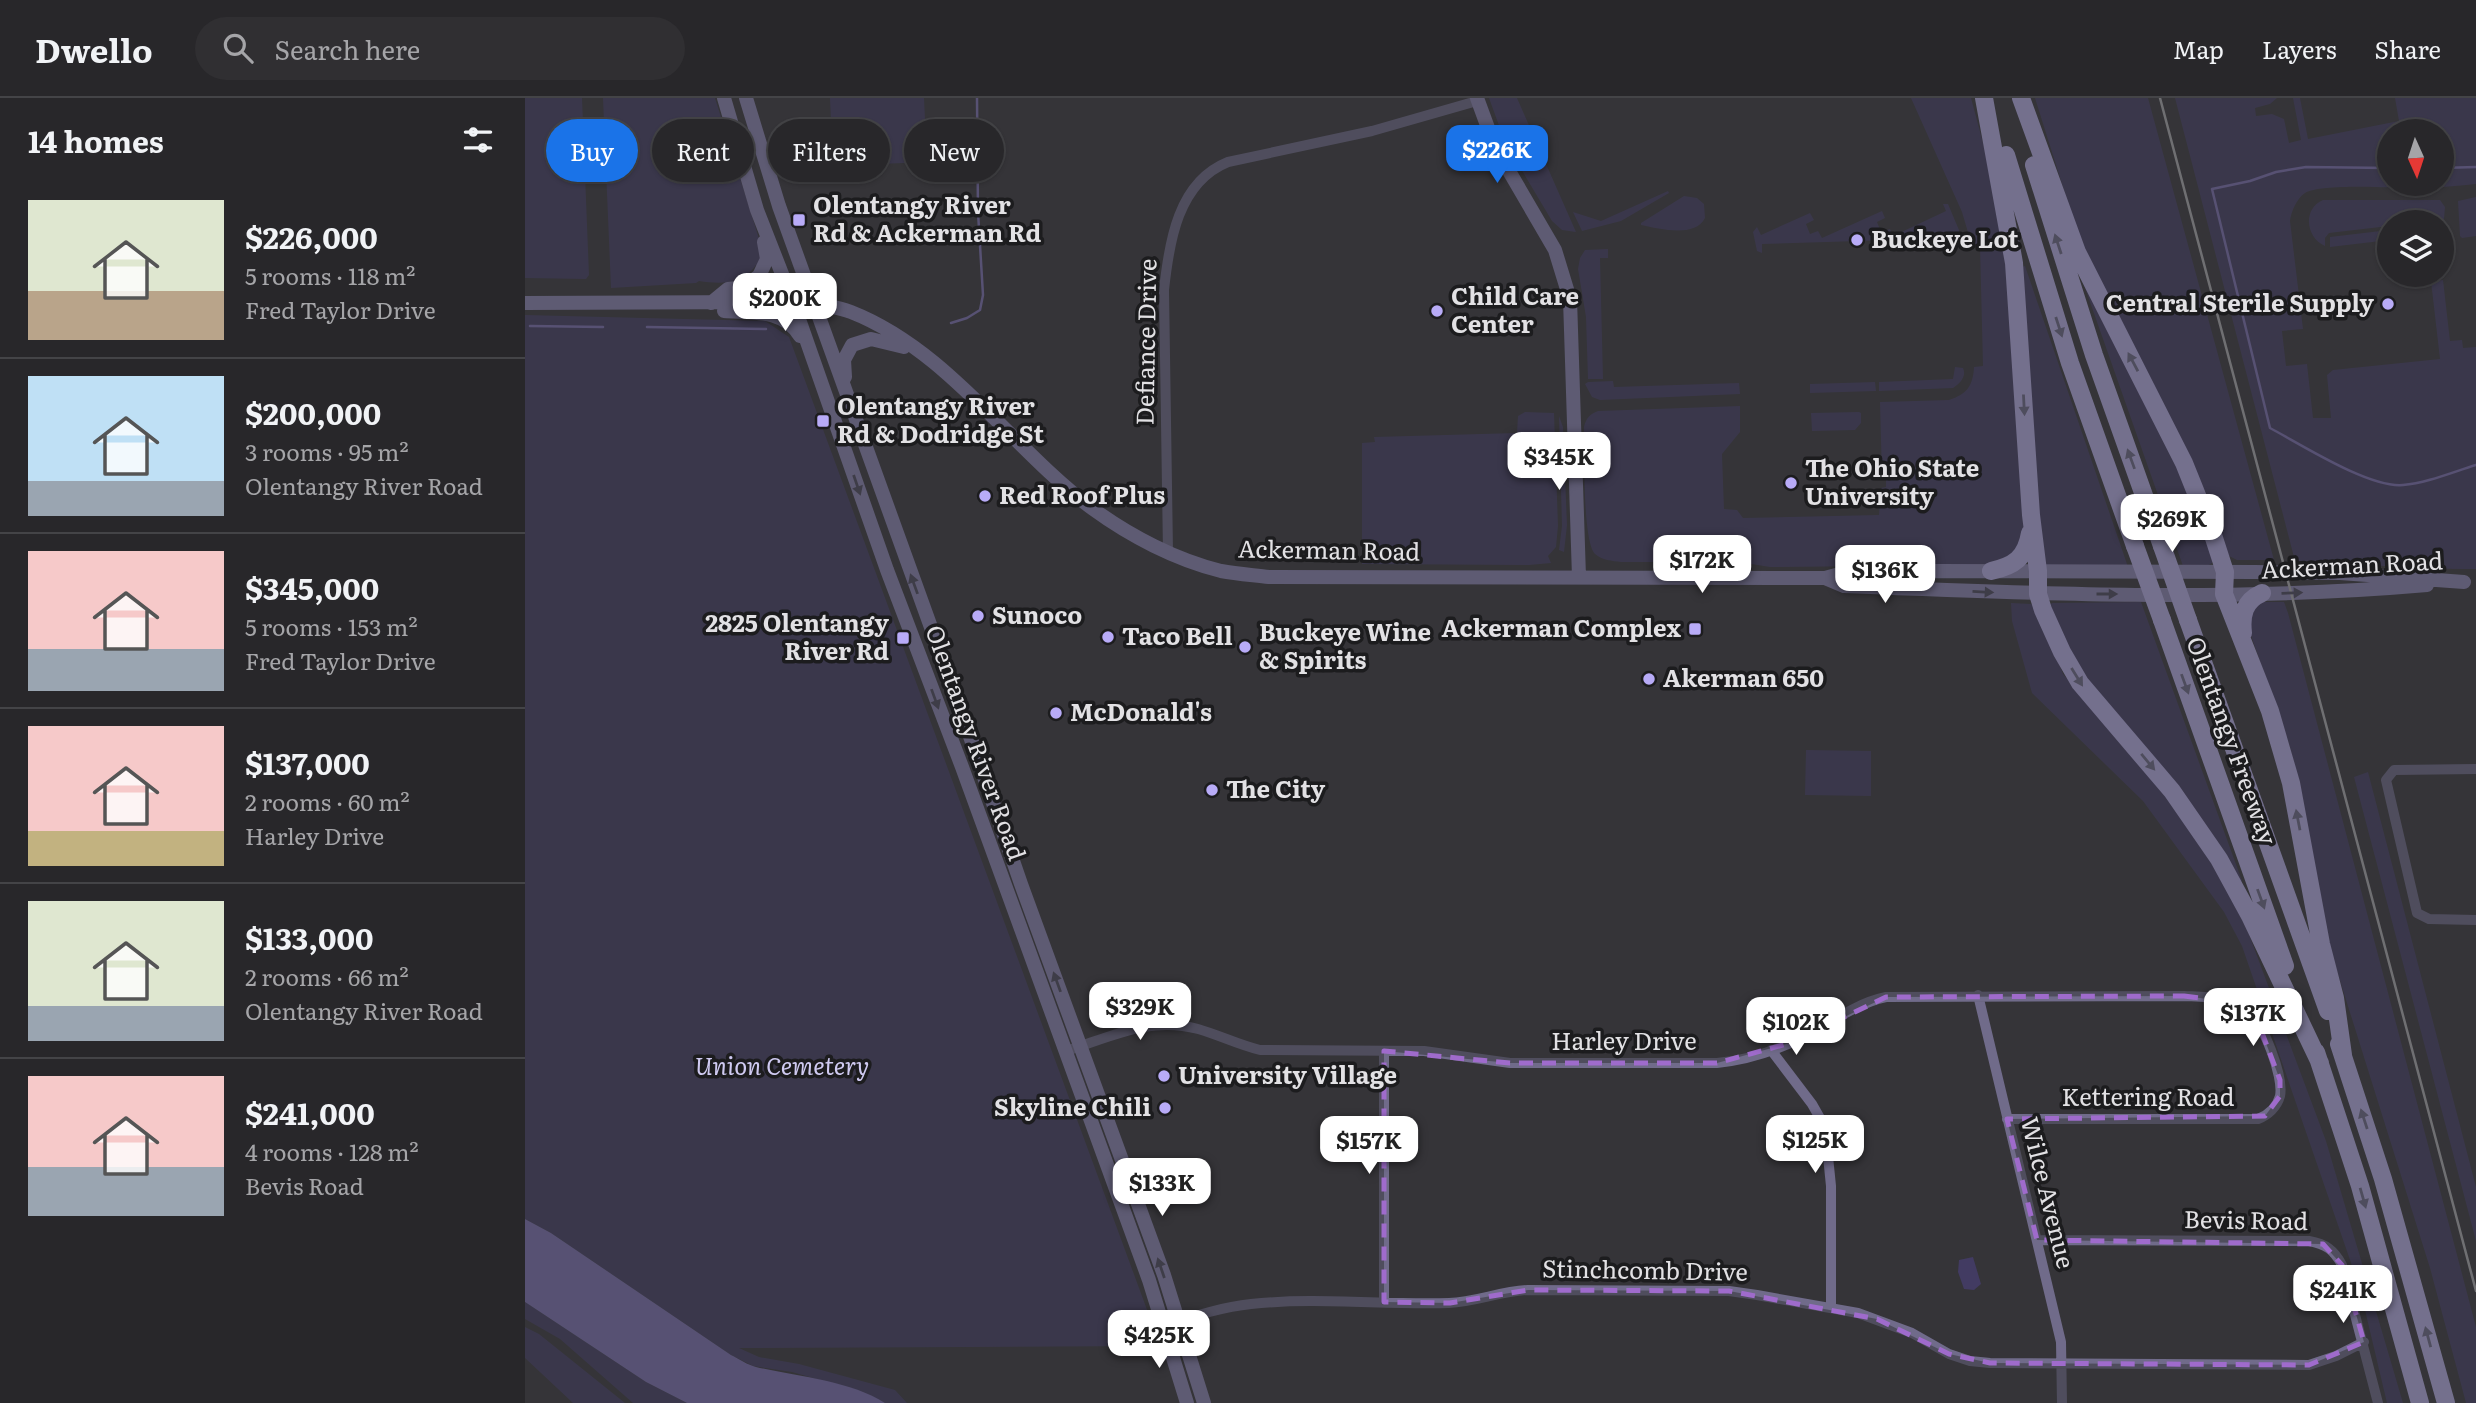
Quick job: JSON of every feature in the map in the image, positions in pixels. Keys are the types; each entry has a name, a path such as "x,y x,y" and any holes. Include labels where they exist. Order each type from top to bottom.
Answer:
{"highway":[{"path":"1987,98 2014,263 2038,594 2051,630 2080,683 2172,791 2220,859 2320,1063"},
{"name":"Olentangy Freeway","path":"1987,98 2070,363 2320,1063 2360,1186 2420,1403"},
{"name":"Olentangy Freeway","path":"2015,98 2040,187 2094,355 2343,1055 2383,1179 2446,1403"},
{"path":"2021,98 2077,252 2184,463 2209,523 2225,572 2224,594 2245,643 2276,730 2291,783 2321,944 2335,998 2343,1055"},
{"path":"1991,571 2017,562 2024,554 2030,535 2031,515"},
{"path":"2245,643 2243,612 2247,604 2262,593"}],"main road":[{"name":"Olentangy River Road","path":"724,98 757,210 793,302 887,570 1066,1051 1164,1326 1187,1403"},
{"name":"Olentangy River Road","path":"746,98 779,206 1164,1275 1204,1403"},
{"path":"1477,99 1495,147 1555,250 1570,299 1579,577"},
{"path":"711,303 728,289 744,287 763,270 766,252 757,210"},
{"path":"525,303 675,303 701,310 775,315 794,327 810,351"},
{"name":"Ackerman Road","path":"675,303 815,304 850,312 881,327 942,371 1075,495 1128,532 1168,552 1225,572 1269,577 1825,578 1843,573 2225,572 2340,573 2470,582"},
{"path":"848,399 844,360 852,345 871,338 918,352"},
{"name":"Ackerman Road","path":"1825,578 1844,586 2038,594 2262,593 2389,589 2470,582"}],"street":[{"name":"Defiance Drive","path":"1168,552 1164,290 1173,240 1185,200 1193,186 1207,172 1228,162 1372,131 1477,99"},
{"path":"2476,769 2394,770 2389,774 2386,787 2417,913 2422,918 2430,919 2476,920"},
{"name":"Harley Drive","path":"1066,1051 1127,1029 1165,1024 1200,1029 1260,1050 1444,1053 1510,1063 1702,1063 1733,1061 1771,1050 1809,1034 1857,1006 1901,995 2184,996 2217,998 2245,1008 2256,1017 2263,1030 2280,1096 2271,1110 2258,1119 2248,1119"},
{"name":"Wilce Avenue","path":"1978,995 2061,1342 2062,1403"},
{"path":"1771,1050 1812,1104 1825,1127 1830,1175 1831,1307"},
{"path":"1384,1051 1384,1302"},
{"name":"Kettering Road","path":"2007,1119 2248,1119"},
{"name":"Bevis Road","path":"2037,1240 2309,1241 2323,1244 2335,1252 2343,1265 2378,1403"},
{"name":"Stinchcomb Drive","path":"1164,1326 1222,1309 1294,1301 1450,1303 1528,1290 1705,1291 1748,1293 1831,1307 1877,1319 1912,1333 1949,1354 1970,1361 2309,1365 2336,1356 2364,1342"}],"highlighted area":[{"path":"2184,996 2231,1002 2256,1017 2280,1080 2280,1096 2265,1116 2007,1119 2037,1240 2323,1244 2342,1265 2364,1342 2309,1365 1990,1363 1949,1354 1877,1319 1729,1291 1528,1290 1450,1303 1384,1302 1384,1051 1510,1063 1717,1063 1790,1043 1886,997"}],"green space":[{"path":"525,98 582,98 583,119 546,119 546,182 585,182 589,275 586,279 525,278"},
{"path":"603,98 715,98 722,119 652,119 652,182 741,182 761,245 760,266 756,265 751,272 731,282 699,281 611,288 607,182 638,182 638,119 604,119"},
{"path":"830,98 924,98 925,119 904,119 904,163 890,164 890,119 831,119"},
{"path":"1489,98 1517,98 1576,232 1562,230 1552,221 1505,142"},
{"path":"1911,98 1971,98 1986,154 2004,243 2026,537 2022,551 1990,564 1977,565 1770,567 1739,562 1621,562 1607,560 1595,554 1586,514 1584,427 1587,419 1595,412 1740,406 1740,432 1722,454 1724,509 1737,510 1743,518 1879,515 1881,488 1886,487 1886,478 1882,478 1880,402 1949,400 1968,388 1974,367 1983,366 1980,246 1972,246 1962,212"},
{"path":"2035,98 2148,98 2274,560 2237,560 2225,554 2208,497 2093,270 2072,216"},
{"path":"2175,98 2277,98 2270,104 2255,108 2256,116 2272,114 2284,119 2289,143 2301,140 2293,98 2300,98 2308,139 2377,125 2377,187 2314,190 2299,198 2293,210 2290,221 2303,329 2282,331 2286,366 2307,364 2313,418 2331,418 2327,375 2333,370 2440,359 2432,287 2444,287 2450,341 2462,340 2463,348 2476,347 2476,569 2295,561"},
{"path":"2395,98 2476,98 2476,184 2454,186 2454,119 2399,119"},
{"path":"1668,191 1669,193 1621,221 1582,231 1573,212 1601,221"},
{"path":"1684,196 1697,198 1704,204 1705,218 1700,224 1685,230 1641,225 1641,223"},
{"path":"2476,197 2476,236 2462,238 2458,201"},
{"path":"2323,200 2440,200 2445,207 2445,210 2377,210 2377,227 2329,233 2325,238 2325,246 2310,230 2309,216 2316,204"},
{"path":"1943,204 1948,204 1959,230 1960,244 1957,247 1956,238 1762,244 1762,253 1757,251 1753,232 1757,227 1761,235 1810,213 1814,220 1806,224 1810,234 1818,231 1822,238 1882,211 1885,218 1877,222 1881,232 1890,229 1893,236 1946,211"},
{"path":"2377,231 2377,241 2330,247 2330,237"},
{"path":"1608,249 1608,258 1600,258 1603,379 1588,379 1586,317 1578,269 1585,250"},
{"path":"2025,266 2128,567 2044,565 2040,562 2022,267"},
{"path":"2086,284 2176,459 2213,557 2212,563 2207,566 2183,566 2084,285"},
{"name":"Union Cemetery","path":"525,315 765,321 789,337 1153,1326 1154,1338 1149,1346 739,1348 759,1357 799,1364 895,1390 907,1403 885,1403 855,1390 792,1372 753,1366 731,1355 551,1233 525,1219"},
{"path":"1955,367 1963,368 1964,374 1953,388 1879,391 1879,382 1953,379"},
{"path":"1613,381 1614,387 1739,383 1740,394 1600,400 1592,397 1585,384"},
{"path":"1875,382 1876,391 1810,393 1810,384"},
{"path":"1525,412 1554,413 1558,526 1556,547 1548,556 1551,563 1362,564 1362,443 1375,442 1374,437 1517,433 1518,416"},
{"path":"1859,412 1861,423 1855,430 1812,431 1811,413"},
{"path":"1559,416 1563,427 1567,525 1564,552 1559,550 1562,526"},
{"path":"2141,602 2242,881 2238,883 2077,668 2050,605"},
{"path":"2262,602 2284,602 2288,613 2476,1327 2476,1403 2466,1403 2430,1268 2327,939 2302,795 2290,747 2248,627 2247,613"},
{"path":"2011,603 2031,604 2037,608 2063,674 2137,759 2203,846 2247,929 2326,1141 2403,1403 2387,1403 2360,1289 2242,946 2224,912 2143,801 2032,693 2012,621"},
{"path":"1806,750 1871,751 1871,796 1805,795"},
{"path":"2368,772 2476,1187 2476,1241 2354,777"},
{"path":"1973,1257 1981,1284 1974,1290 1964,1289 1958,1272 1959,1260"},
{"path":"525,1302 646,1382 687,1403 633,1403 560,1339 525,1319"},
{"path":"525,1327 539,1334 625,1403 573,1403 525,1358"}],"shaded area":[{"path":"525,1219 551,1233 731,1355 756,1367 840,1384 885,1403 687,1403 646,1382 525,1302"}],"waterway":[{"path":"951,323 980,310 983,295 978,212 977,98"},
{"path":"2377,168 2306,167 2212,189 2270,428 2354,473 2389,484 2421,482 2476,465"},
{"path":"2454,168 2476,167"},
{"path":"530,326 603,327"},
{"path":"647,327 766,329"}],"railway":[{"path":"2160,98 2476,1291"}],"place":[{"name":"Olentangy River Rd & Ackerman Rd","path":"799,220"},
{"name":"Buckeye Lot","path":"1857,240"},
{"name":"Central Sterile Supply","path":"2388,304"},
{"name":"Child Care Center","path":"1437,311"},
{"name":"Olentangy River Rd & Dodridge St","path":"823,421"},
{"name":"The Ohio State University","path":"1791,483"},
{"name":"Red Roof Plus","path":"985,496"},
{"name":"Sunoco","path":"978,616"},
{"name":"Ackerman Complex","path":"1695,629"},
{"name":"Taco Bell","path":"1108,637"},
{"name":"2825 Olentangy River Rd","path":"903,638"},
{"name":"Buckeye Wine & Spirits","path":"1245,647"},
{"name":"Akerman 650","path":"1649,679"},
{"name":"McDonald's","path":"1056,713"},
{"name":"The City","path":"1212,790"},
{"name":"University Village","path":"1164,1076"},
{"name":"Skyline Chili","path":"1165,1108"}]}
